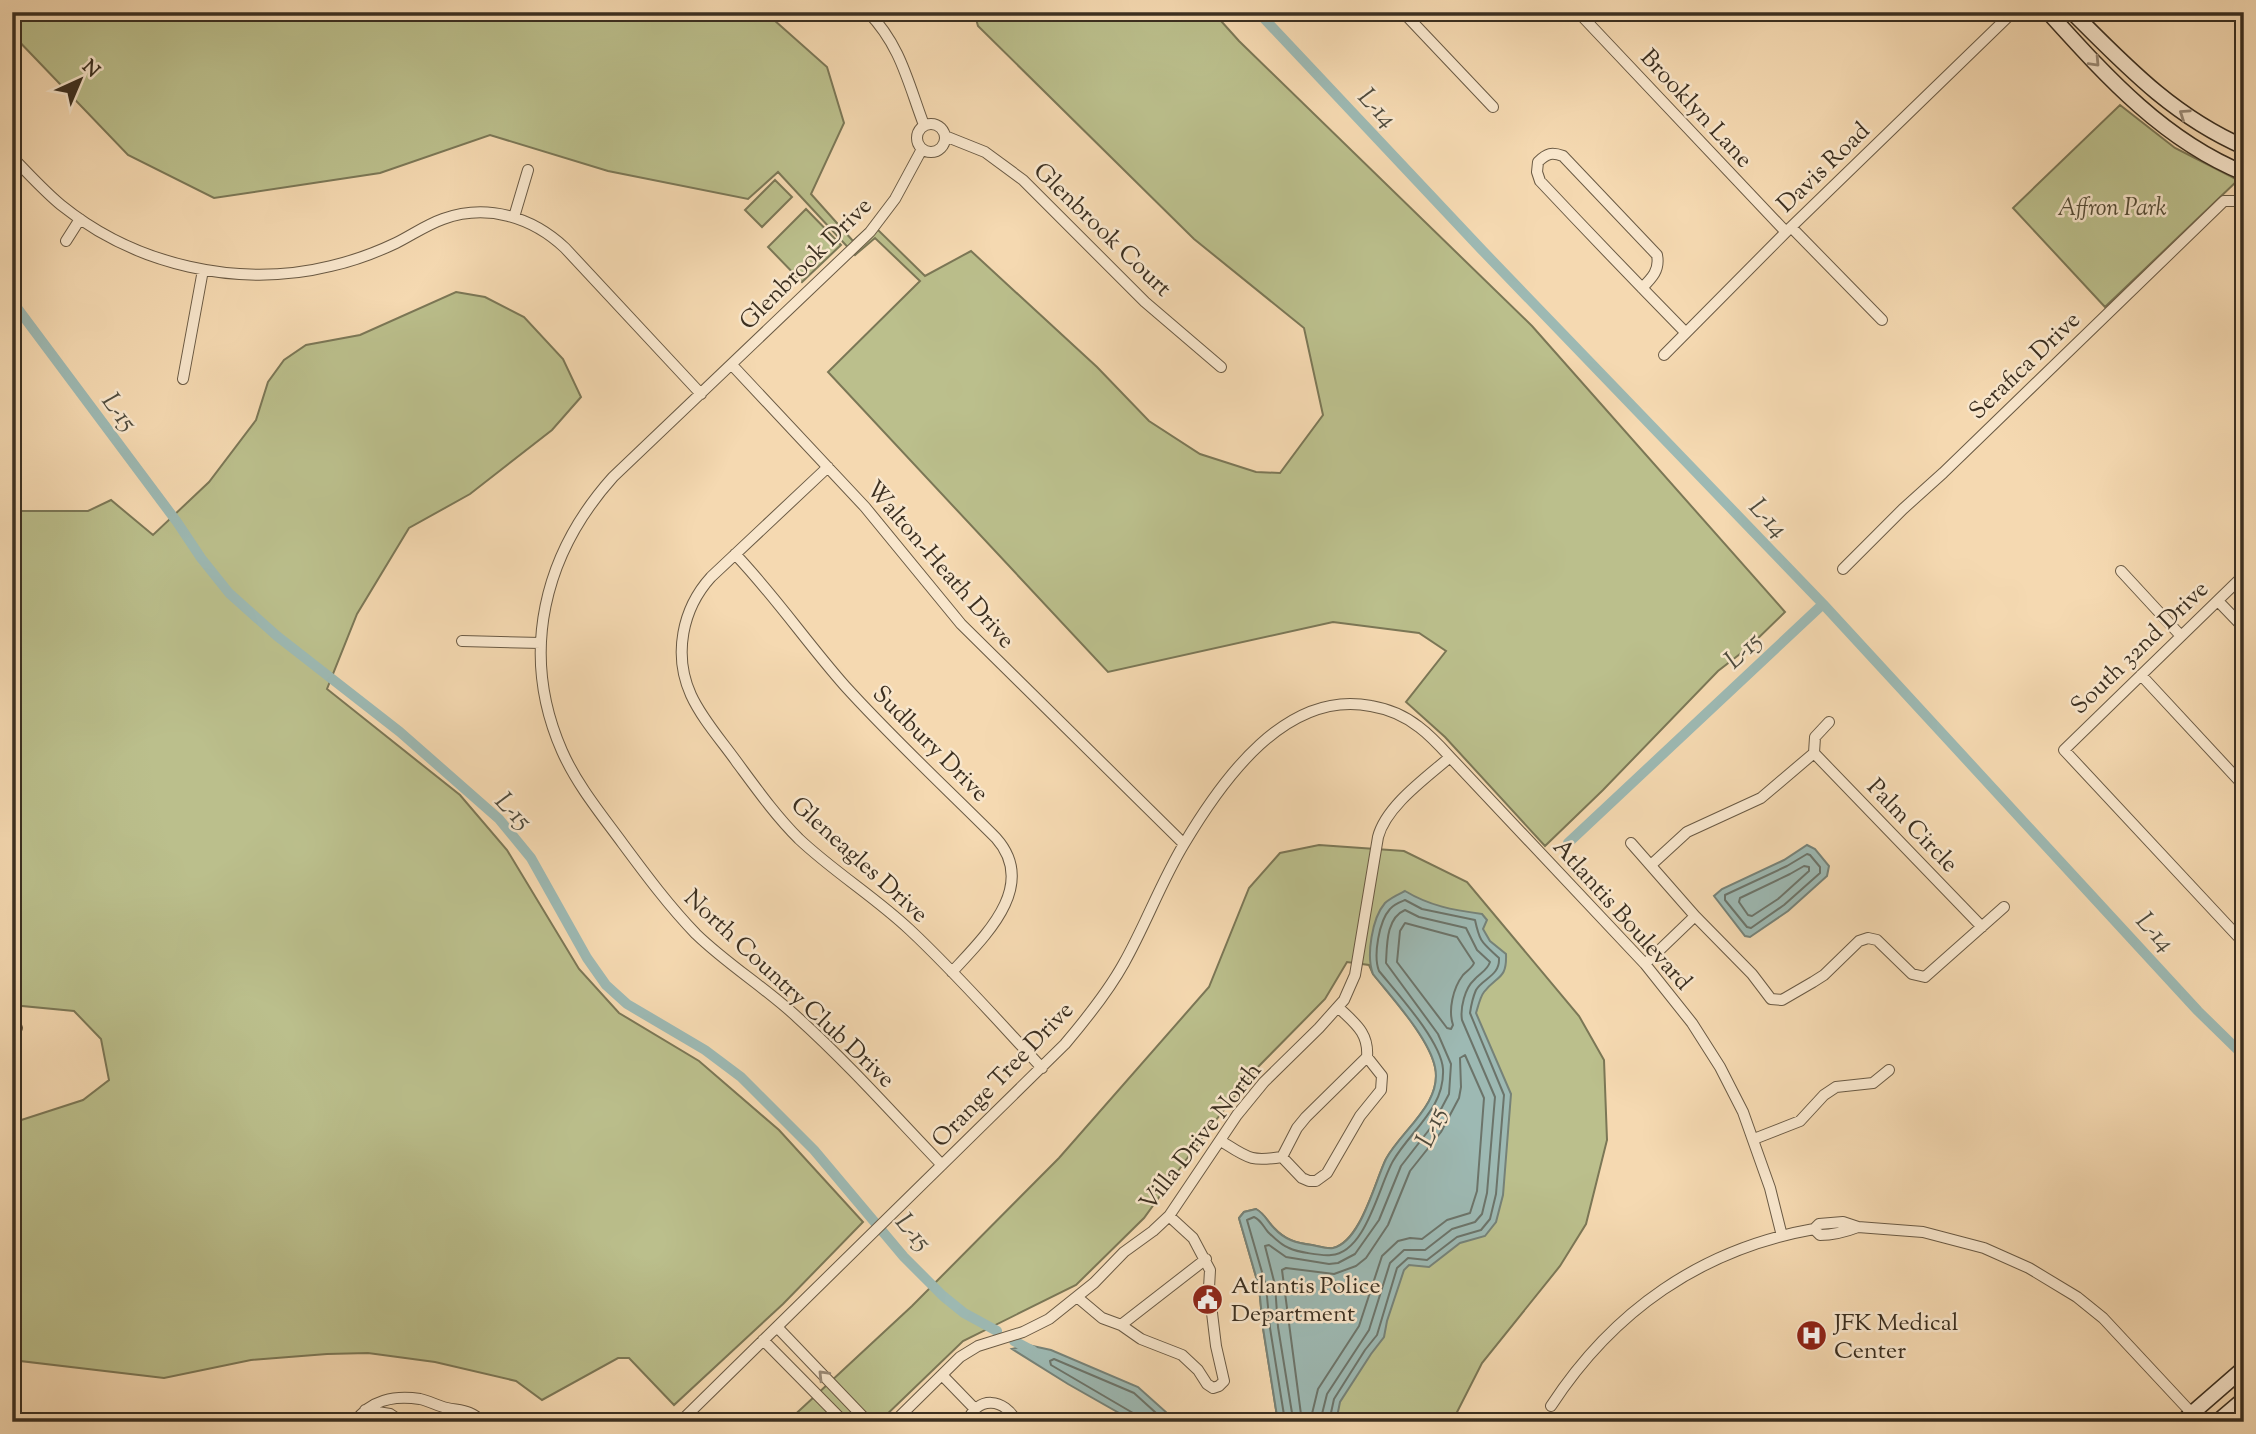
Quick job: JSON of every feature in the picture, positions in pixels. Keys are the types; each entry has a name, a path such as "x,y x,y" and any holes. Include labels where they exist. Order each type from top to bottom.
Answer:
{"street":[{"name":"Glenbrook Drive","path":"701,394 870,232 895,199 922,149 916,137 924,125 899,55 869,12"},
{"path":"1403,12 1493,107"},
{"name":"Brooklyn Lane","path":"1578,12 1788,230 1882,320"},
{"name":"Davis Road","path":"1664,355 2012,12"},
{"path":"2048,12 2147,115 2191,146 2244,173"},
{"path":"2072,12 2155,93 2199,125 2244,147"},
{"path":"922,149 927,152 936,151 944,145 946,136 938,125 924,125"},
{"name":"Glenbrook Court","path":"946,136 985,152 1023,180 1145,302 1221,367"},
{"path":"1642,288 1658,267 1657,255 1563,156 1545,154 1538,162 1536,172 1540,181 1642,288 1686,333"},
{"path":"12,157 42,188 80,219 118,242 142,253 203,270 251,275 303,272 372,254 445,218 474,212 514,217 547,233 565,248 701,394"},
{"path":"514,217 528,170"},
{"name":"Serafica Drive","path":"1843,569 2224,201 2240,204"},
{"path":"66,241 80,219"},
{"path":"183,379 203,270"},
{"name":"Walton-Heath Drive","path":"732,365 865,507 961,624 1184,844"},
{"name":"North Country Club Drive","path":"701,394 613,477 585,510 571,532 547,597 541,643 546,698 551,720 563,753 584,791 654,886 689,926 719,956 795,1014 819,1036 942,1166"},
{"name":"Gleneagles Drive","path":"828,467 735,554 697,595 687,616 682,638 682,659 691,696 781,820 820,857 885,907 952,972 1042,1068"},
{"name":"Sudbury Drive","path":"735,554 783,607 870,713 1004,849 1013,874 1007,901 989,930 952,972"},
{"path":"2121,571 2181,636"},
{"name":"South 32nd Drive","path":"2244,575 2064,750 2244,943"},
{"path":"2218,601 2244,628"},
{"path":"462,641 541,643"},
{"path":"2141,675 2244,786"},
{"name":"Orange Tree Drive","path":"680,1422 1042,1068 1086,1018 1124,964 1184,844 1224,786 1282,726 1302,714 1340,704"},
{"name":"Atlantis Boulevard","path":"1340,704 1364,704 1398,714 1418,726 1645,964 1672,996 1711,1051 1728,1081 1754,1139 1782,1236"},
{"path":"1651,865 1687,832 1761,798 1814,753 1815,737 1829,722"},
{"name":"Palm Circle","path":"1814,753 1982,927"},
{"name":"Villa Drive North","path":"894,1422 972,1349 991,1340 1036,1327 1077,1297 1124,1252 1169,1216 1237,1115 1264,1083 1319,1028 1350,988 1382,825 1394,809 1450,757"},
{"path":"1631,843 1695,916 1752,974 1771,999 1782,1000 1824,975 1859,941 1868,938 1877,940 1912,974 1925,977 2004,907"},
{"path":"1645,964 1695,916"},
{"path":"1282,1157 1306,1117 1367,1057 1365,1035 1338,1006"},
{"path":"1282,1157 1302,1178 1309,1181 1316,1181 1327,1173 1360,1116 1381,1090 1382,1076 1367,1057"},
{"path":"1754,1139 1800,1121 1824,1095 1836,1087 1873,1083 1889,1070"},
{"path":"1221,1141 1252,1159 1282,1157"},
{"path":"1077,1297 1102,1318 1121,1325 1142,1339 1182,1355 1198,1370 1207,1384 1213,1388 1219,1387 1224,1381 1224,1374 1216,1346 1209,1288 1210,1270 1194,1238 1169,1216"},
{"path":"1551,1406 1594,1348 1634,1310 1657,1293 1705,1265 1757,1242 1814,1229 1820,1235 1839,1234 1858,1227 1923,1232 1997,1253 2029,1268 2070,1293 2103,1318 2192,1419 2244,1368"},
{"path":"1121,1325 1206,1259"},
{"path":"777,1327 868,1422"},
{"path":"763,1340 844,1422"},
{"path":"942,1375 975,1409"},
{"path":"355,1422 365,1410 383,1400 404,1397 471,1412 482,1422"},
{"path":"2217,1422 2244,1399"},
{"path":"967,1422 975,1409 987,1403 1004,1406 1017,1422"},
{"path":"365,1410 390,1414 402,1422"}],"green space":[{"path":"12,12 765,12 827,67 844,123 811,194 853,241 872,224 925,276 971,251 1097,367 1149,421 1200,454 1256,472 1280,473 1323,415 1304,328 1194,239 978,26 974,12 1213,12 1239,41 1532,326 1785,612 1749,647 1718,671 1545,846 1445,737 1406,702 1446,651 1419,633 1333,622 1108,672 828,372 920,281 875,238 855,255 778,172 748,199 608,171 490,135 380,173 214,198 128,155 12,34"},
{"name":"Affron Park","path":"2120,105 2175,148 2238,180 2105,307 2013,208"},
{"path":"775,180 792,197 762,227 745,210"},
{"path":"806,209 841,245 802,282 768,247"},
{"path":"456,292 485,297 524,317 563,359 581,397 552,430 470,494 409,528 357,614 327,689 460,795 507,850 579,969 619,1013 699,1061 779,1130 863,1222 783,1304 674,1405 629,1358 618,1358 542,1400 516,1381 435,1362 368,1353 251,1360 164,1378 12,1360 12,1123 83,1100 109,1080 101,1039 74,1011 12,1005 12,511 88,511 111,500 153,535 209,482 256,420 268,382 284,360 306,345 360,335"},
{"path":"1319,845 1404,851 1467,882 1579,1016 1604,1060 1607,1140 1586,1224 1560,1266 1482,1363 1452,1422 1275,1422 1277,1416 1259,1287 1239,1218 1244,1212 1256,1209 1278,1232 1291,1240 1328,1248 1343,1243 1359,1223 1386,1159 1427,1105 1436,1080 1431,1056 1409,1018 1373,974 1369,965 1347,962 1325,999 1255,1070 1144,1218 1076,1285 963,1341 879,1422 787,1422 912,1306 1059,1158 1209,987 1249,888 1280,853"}],"water":[{"path":"1807,845 1815,849 1829,866 1827,876 1788,911 1750,937 1745,936 1714,896 1722,889 1784,860"},
{"path":"1405,891 1442,907 1482,914 1487,920 1483,929 1490,941 1506,954 1503,973 1483,994 1476,1013 1511,1094 1503,1195 1496,1222 1485,1236 1460,1243 1429,1267 1409,1265 1404,1270 1384,1337 1340,1402 1336,1422 1275,1422 1277,1416 1259,1287 1239,1218 1244,1212 1256,1209 1278,1232 1291,1240 1328,1248 1343,1243 1352,1235 1366,1210 1386,1159 1427,1105 1436,1080 1431,1056 1409,1019 1373,974 1370,957 1374,927 1380,910 1385,903"},
{"path":"1028,1345 1051,1350 1138,1387 1177,1422 1135,1422 1012,1349"}],"waterway":[{"name":"L-14","path":"1258,12 1482,250 1823,604 2198,1011 2244,1056"},
{"name":"L-15","path":"12,301 229,593 277,636 400,732 499,819 531,858 587,958 606,985 627,1004 705,1050 741,1077 814,1150 904,1257 943,1296 964,1313 997,1331"},
{"name":"L-15","path":"1568,843 1823,604"},
{"name":"L-15","path":"1014,1341 1033,1351"}],"place":[{"name":"Atlantis Police Department","path":"1208,1299"},
{"name":"JFK Medical Center","path":"1811,1336"}]}
